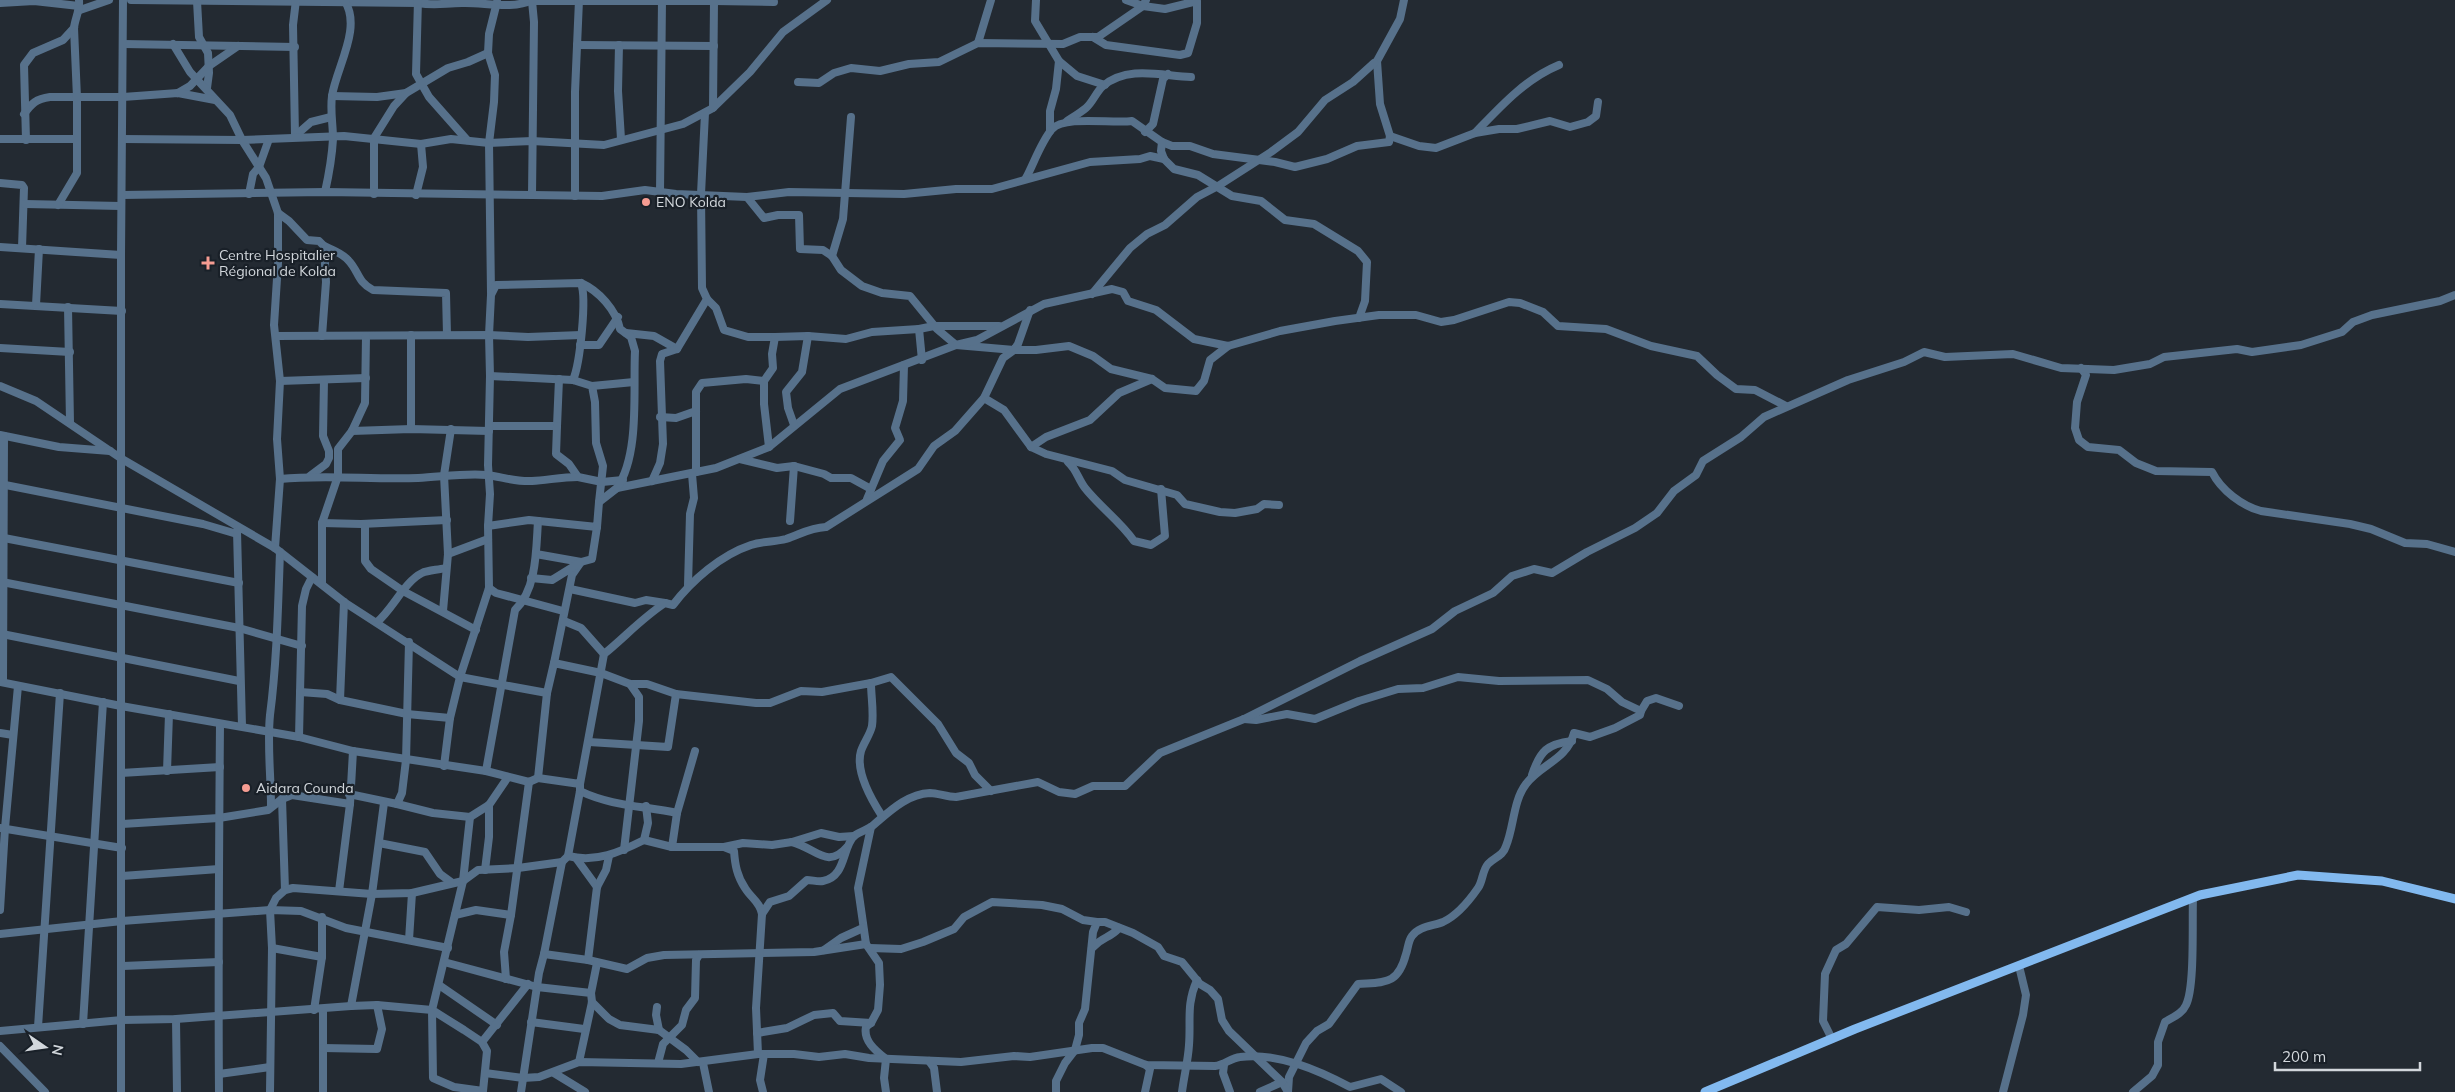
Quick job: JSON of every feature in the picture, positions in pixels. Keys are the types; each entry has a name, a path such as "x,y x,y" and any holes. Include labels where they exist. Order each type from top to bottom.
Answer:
{"main road":[{"path":"1705,1092 1832,1039 2066,946 2193,898 2241,885 2298,875 2382,881 2455,899"}],"street":[{"path":"0,3 34,1 80,5 109,0"},
{"path":"121,1092 123,966 120,773 123,0"},
{"path":"131,0 418,2 438,6 460,1 774,2"},
{"path":"122,139 242,140 295,136 333,136 374,138 384,141 421,144 451,139 489,143 532,141 604,145 620,139 683,124 714,108 750,72 783,32 827,0"},
{"path":"978,43 991,0"},
{"path":"1036,0 1035,20 1059,61 1077,76 1105,85"},
{"path":"1092,37 1106,45 1180,55 1188,53 1197,23 1197,1 1165,9 1126,0"},
{"path":"1026,178 1050,131 1056,125 1063,124 1132,121 1145,132 1172,146 1190,146 1213,154 1304,166 1357,146 1389,142 1390,136 1380,104 1377,62 1400,19 1404,0"},
{"path":"197,1 199,37 205,46 209,66 207,88"},
{"path":"295,136 295,47 293,25 296,1"},
{"path":"325,192 332,162 332,96 337,76 345,57 350,32 349,6 345,1"},
{"path":"532,1 534,22 532,194"},
{"path":"575,196 579,1"},
{"path":"660,192 662,1"},
{"path":"714,1 714,108"},
{"path":"418,2 416,74 428,97 466,140"},
{"path":"444,766 450,718 460,677 489,588 488,526 490,494 488,475 491,295 489,143 495,75 488,53 488,34 497,2"},
{"path":"798,82 819,83 834,73 851,68 880,71 901,65 939,62 978,43 1063,44 1080,37 1098,36 1145,3"},
{"path":"58,205 76,173 77,98 74,20 80,5"},
{"path":"26,140 24,65 32,53 63,40 74,28"},
{"path":"123,44 295,47"},
{"path":"173,44 196,78 230,115 242,140 259,167 272,194 278,213 278,263 274,325 280,381 278,439 280,480 275,689 270,733 271,806"},
{"path":"578,45 714,46"},
{"path":"618,45 620,139"},
{"path":"178,93 190,86 209,66 238,46"},
{"path":"374,194 374,138 394,106 406,93 448,68 488,53"},
{"path":"1050,131 1050,111 1056,89 1059,61"},
{"path":"1092,294 1130,248 1147,234 1165,225 1197,197 1258,161 1298,132 1325,100 1353,82 1374,63"},
{"path":"1474,133 1507,100 1540,73 1559,65"},
{"path":"1063,124 1087,107 1105,85 1135,73 1191,77"},
{"path":"1145,132 1153,124 1163,79 1168,74"},
{"path":"24,114 32,103 39,98 122,97 178,93 215,100"},
{"path":"332,96 377,97 406,93"},
{"path":"1390,136 1419,146 1436,148 1474,133 1499,129 1517,129 1550,121 1570,127 1579,126 1596,116 1598,102"},
{"path":"704,113 701,194 702,288 707,299 716,308 724,330 748,337 808,336 846,339 872,332 919,329 934,326 1001,326"},
{"path":"295,136 310,122 331,117"},
{"path":"832,256 843,219 851,117"},
{"path":"0,139 76,139"},
{"path":"248,194 253,174 259,167 269,139"},
{"path":"1162,142 1162,155 1174,169 1198,175 1232,196 1261,201 1285,220 1314,224 1358,251 1367,262 1365,301 1359,318"},
{"path":"416,195 424,167 421,144"},
{"path":"122,195 325,192 416,195 489,196 532,194 602,196 645,190 747,196 789,192 845,194 992,188 1011,184 1026,178 1042,177 1090,162 1140,159 1162,155"},
{"path":"0,183 22,185 25,204 22,248"},
{"path":"747,196 764,218 778,215 799,215 800,249 823,250 832,256 841,270 862,286 882,293 910,296 934,326 956,346 1014,350 1036,350 1069,346 1093,356 1111,369 1152,379 1165,388 1196,391 1204,382 1210,360 1228,346 1280,331 1359,318 1416,315 1441,322 1454,320 1509,302 1520,302 1543,312 1558,326 1606,329 1644,343 1697,356 1716,375 1736,389 1755,390 1786,406"},
{"path":"25,204 121,206"},
{"path":"278,213 289,220 306,240 319,241 324,246 343,254 350,261 362,284 373,290 446,293 446,335"},
{"path":"322,336 326,282 324,246"},
{"path":"0,247 121,255"},
{"path":"36,305 39,249"},
{"path":"491,295 496,285 581,283 592,288 618,317 620,329 631,337 635,351 631,445 623,480 617,488 599,502"},
{"path":"573,380 577,372 581,335 584,290 581,283"},
{"path":"617,488 716,468 769,447 840,389 977,340 1030,310 1055,300 1112,289 1122,292 1128,301 1156,310 1194,339 1228,346"},
{"path":"270,1092 272,948 270,910 276,898 285,890 293,888 372,894 412,893 451,882 463,881 482,870 518,868 562,862 572,858 609,856 644,840 672,847 724,847 743,843 772,845 792,842 821,833 840,837 854,836 871,827 882,816 913,797 930,793 950,797 1038,782 1059,792 1075,794 1093,786 1125,786 1160,753 1244,719 1360,661 1432,629 1455,611 1493,593 1512,576 1534,568 1552,574 1587,552 1636,528 1657,513 1674,491 1696,475 1703,461 1741,437 1764,417 1848,380 1904,362 1924,352 1945,357 2013,354 2054,367 2114,370 2150,364 2164,356 2237,349 2252,352 2301,345 2342,332 2353,322 2372,315 2455,295"},
{"path":"652,481 660,463 662,444 660,361 662,354 677,349 707,299"},
{"path":"0,304 122,311"},
{"path":"68,307 70,423"},
{"path":"570,588 636,603 646,600 673,605 688,584 732,552 752,544 786,538 810,528 826,527 867,499 918,469 934,446 955,431 984,398 1003,358 1014,350 1018,344 1030,310"},
{"path":"580,345 599,345 618,317"},
{"path":"919,329 922,360"},
{"path":"626,333 654,336 677,349"},
{"path":"410,428 411,335"},
{"path":"276,336 489,335 528,338 581,335"},
{"path":"322,584 322,523 338,476 338,449 352,431 365,403 366,336"},
{"path":"794,425 788,408 786,392 802,372 808,336"},
{"path":"769,447 764,404 764,381 773,368 772,354 775,337"},
{"path":"0,348 70,352"},
{"path":"867,499 883,461 900,440 895,428 903,401 904,365"},
{"path":"2081,368 2086,374 2077,402 2075,428 2079,440 2088,447 2119,450 2136,463 2156,471 2212,472 2218,484 2251,508 2371,528 2405,543 2427,544 2455,552"},
{"path":"490,376 573,380 592,386 634,382"},
{"path":"280,381 366,378"},
{"path":"559,379 556,454 569,464 578,477"},
{"path":"688,584 690,514 694,498 696,392 702,383 746,379 764,381"},
{"path":"1031,447 1046,437 1090,420 1119,393 1152,379"},
{"path":"310,476 326,464 329,458 330,451 323,436 324,380"},
{"path":"0,386 27,396 122,459 237,530 278,550 344,602 409,642 460,677 547,693"},
{"path":"531,578 552,580 582,562 592,559 603,466 596,443 595,402 592,386"},
{"path":"984,398 1004,410 1031,447 1066,461 1112,471 1125,480 1177,495 1185,504 1220,512 1234,513 1257,509 1264,504 1279,505"},
{"path":"660,416 676,418 696,411"},
{"path":"352,431 410,428 489,429 557,426"},
{"path":"443,611 445,568 448,554 444,475 451,429"},
{"path":"112,452 59,447 2,435 1,484 4,538 1,557 2,682 121,706 299,737 353,751 486,771 529,782 538,778 580,787 599,800 629,806 646,806 677,813"},
{"path":"740,459 777,468 794,466 824,474 831,478 851,478 871,489"},
{"path":"1066,461 1076,469 1084,487 1125,529 1134,541 1151,545 1165,536 1161,489"},
{"path":"790,521 794,466"},
{"path":"280,480 310,476 418,478 444,475 488,475 508,480 532,481 559,477 578,477 602,482 623,480"},
{"path":"1,484 237,530"},
{"path":"322,523 365,524 447,520"},
{"path":"488,526 504,522 538,521 572,522 581,527 597,527"},
{"path":"486,771 515,610 524,601 536,554 538,521"},
{"path":"365,524 365,561 371,569 403,591 476,630"},
{"path":"237,530 239,681 242,726"},
{"path":"4,538 122,559 239,583"},
{"path":"448,554 488,539"},
{"path":"536,554 582,562"},
{"path":"538,778 547,693 564,621 563,611 572,575 582,562"},
{"path":"377,622 386,615 403,591 421,573 445,568"},
{"path":"299,737 303,598 312,577"},
{"path":"2,582 239,628 302,646"},
{"path":"489,588 496,593 563,611"},
{"path":"340,700 344,602"},
{"path":"636,603 646,615"},
{"path":"597,887 572,858 580,787 604,654 646,615 665,603"},
{"path":"564,621 581,628 604,654"},
{"path":"2,634 239,681"},
{"path":"397,804 402,793 406,760 409,642"},
{"path":"554,663 601,673 630,684 647,684 676,694 756,703 770,703 801,691 822,692 872,683 891,677 938,724 956,753 969,763 975,775 991,791"},
{"path":"1244,719 1256,720 1287,714 1315,719 1359,700 1398,689 1424,688 1458,677 1499,681 1588,680 1607,689 1622,702 1641,711"},
{"path":"872,683 872,723 869,737 862,749 859,762 860,771 882,816"},
{"path":"624,850 636,746 639,697 630,684"},
{"path":"0,910 2,824 18,686"},
{"path":"300,692 327,694 340,700 407,714 450,718"},
{"path":"38,1027 60,693"},
{"path":"589,742 636,746 668,746 676,694"},
{"path":"1288,1092 1289,1077 1306,1043 1317,1031 1329,1024 1358,984 1387,982 1398,974 1412,936 1425,927 1443,922 1460,910 1471,897 1480,885 1483,872 1488,864 1502,855 1524,786 1532,777 1570,747 1574,733 1590,737 1615,728 1640,715 1647,701 1656,698 1679,706"},
{"path":"83,1024 103,702"},
{"path":"167,771 169,714"},
{"path":"219,1092 217,1016 220,913 220,724"},
{"path":"0,732 13,735"},
{"path":"1532,777 1542,752 1554,743 1572,740"},
{"path":"339,892 350,804 349,794 353,751"},
{"path":"672,847 677,813 696,751"},
{"path":"120,773 220,767"},
{"path":"349,794 433,813 470,817 489,805 508,777"},
{"path":"506,979 504,952 518,868 529,782"},
{"path":"122,824 219,818 268,810 282,799 292,795 350,804"},
{"path":"282,799 285,890"},
{"path":"351,1006 372,894 384,803"},
{"path":"482,870 489,837 489,805"},
{"path":"644,840 648,823 646,806"},
{"path":"0,1031 122,1020 176,1019 351,1006 432,1010 482,1042 487,1050 486,1073 482,1092 454,1087 433,1078 432,1010 463,881 470,817"},
{"path":"2,824 122,848"},
{"path":"871,827 858,888 863,928 868,946 879,962 880,985 878,1010 864,1033 874,1049 886,1059"},
{"path":"792,842 807,846 817,854 834,858 840,856 854,836"},
{"path":"378,843 425,852 440,874 451,882"},
{"path":"762,914 770,902 789,896 808,880 823,881 833,875 841,867 848,846"},
{"path":"724,847 734,851 736,872 746,890 760,906 762,914 756,1008 757,1033 761,1054 760,1080 764,1092"},
{"path":"588,960 597,887 606,870 609,856"},
{"path":"464,860 482,870"},
{"path":"521,1092 537,987 562,862"},
{"path":"122,876 219,869"},
{"path":"409,940 412,893"},
{"path":"2133,1092 2152,1076 2158,1065 2158,1042 2165,1022 2180,1013 2187,1004 2191,982 2193,898"},
{"path":"544,954 588,960 627,969 647,958 664,955 734,953 748,955 760,952 822,951 868,946 901,949 954,929 964,917 992,902 1042,905 1062,910 1083,920 1120,928 1144,941 1153,943 1164,956 1182,962 1197,980 1218,999 1222,1020 1229,1031 1282,1082 1288,1092"},
{"path":"1832,1039 1824,1021 1825,974 1836,950 1846,944 1877,907 1919,910 1949,907 1966,912"},
{"path":"0,934 122,921 270,910 301,911 322,917 346,928 448,948"},
{"path":"455,915 476,910 511,915"},
{"path":"314,1010 322,957 322,917"},
{"path":"1056,1092 1056,1081 1065,1062 1075,1050 1079,1035 1079,1022 1086,1009 1096,922"},
{"path":"822,951 841,938 863,928"},
{"path":"1092,948 1100,939 1112,936 1120,928"},
{"path":"272,948 322,957"},
{"path":"658,1063 663,1044 682,1025 686,1010 695,998 696,960 699,955"},
{"path":"123,966 219,962"},
{"path":"444,962 537,987 591,993"},
{"path":"579,1062 584,1030 592,1002 591,993 597,962"},
{"path":"2003,1092 2023,1015 2026,994 2019,966"},
{"path":"1182,1092 1189,1044 1188,1008 1190,995 1197,980"},
{"path":"482,1042 528,984"},
{"path":"439,985 497,1024"},
{"path":"592,1002 609,1019 620,1025 659,1030 670,1037 701,1062 709,1092"},
{"path":"323,1048 377,1049 382,1029 377,1006"},
{"path":"657,1007 656,1016 659,1030"},
{"path":"323,1009 323,1092"},
{"path":"757,1033 787,1028 814,1015 833,1013 840,1021 871,1023"},
{"path":"176,1019 177,1092"},
{"path":"531,1022 584,1030"},
{"path":"0,1046 45,1092"},
{"path":"486,1073 523,1078 539,1077 554,1073 579,1062 701,1062 761,1054 794,1054 819,1057 845,1054 886,1059 980,1062 1103,1048 1146,1065 1224,1065 1238,1057 1273,1057 1296,1064 1350,1087 1381,1079 1401,1092"},
{"path":"886,1059 886,1092"},
{"path":"929,1061 934,1068 937,1092"},
{"path":"1145,1092 1150,1069 1146,1065"},
{"path":"1224,1065 1223,1073 1230,1092"},
{"path":"219,1074 270,1067"},
{"path":"554,1073 585,1092"},
{"path":"1260,1092 1282,1082"}],"place":[{"name":"ENO Kolda","path":"646,202"},
{"name":"Centre Hospitalier Régional de Kolda","path":"208,263"},
{"name":"Aidara Counda","path":"246,788"}]}
